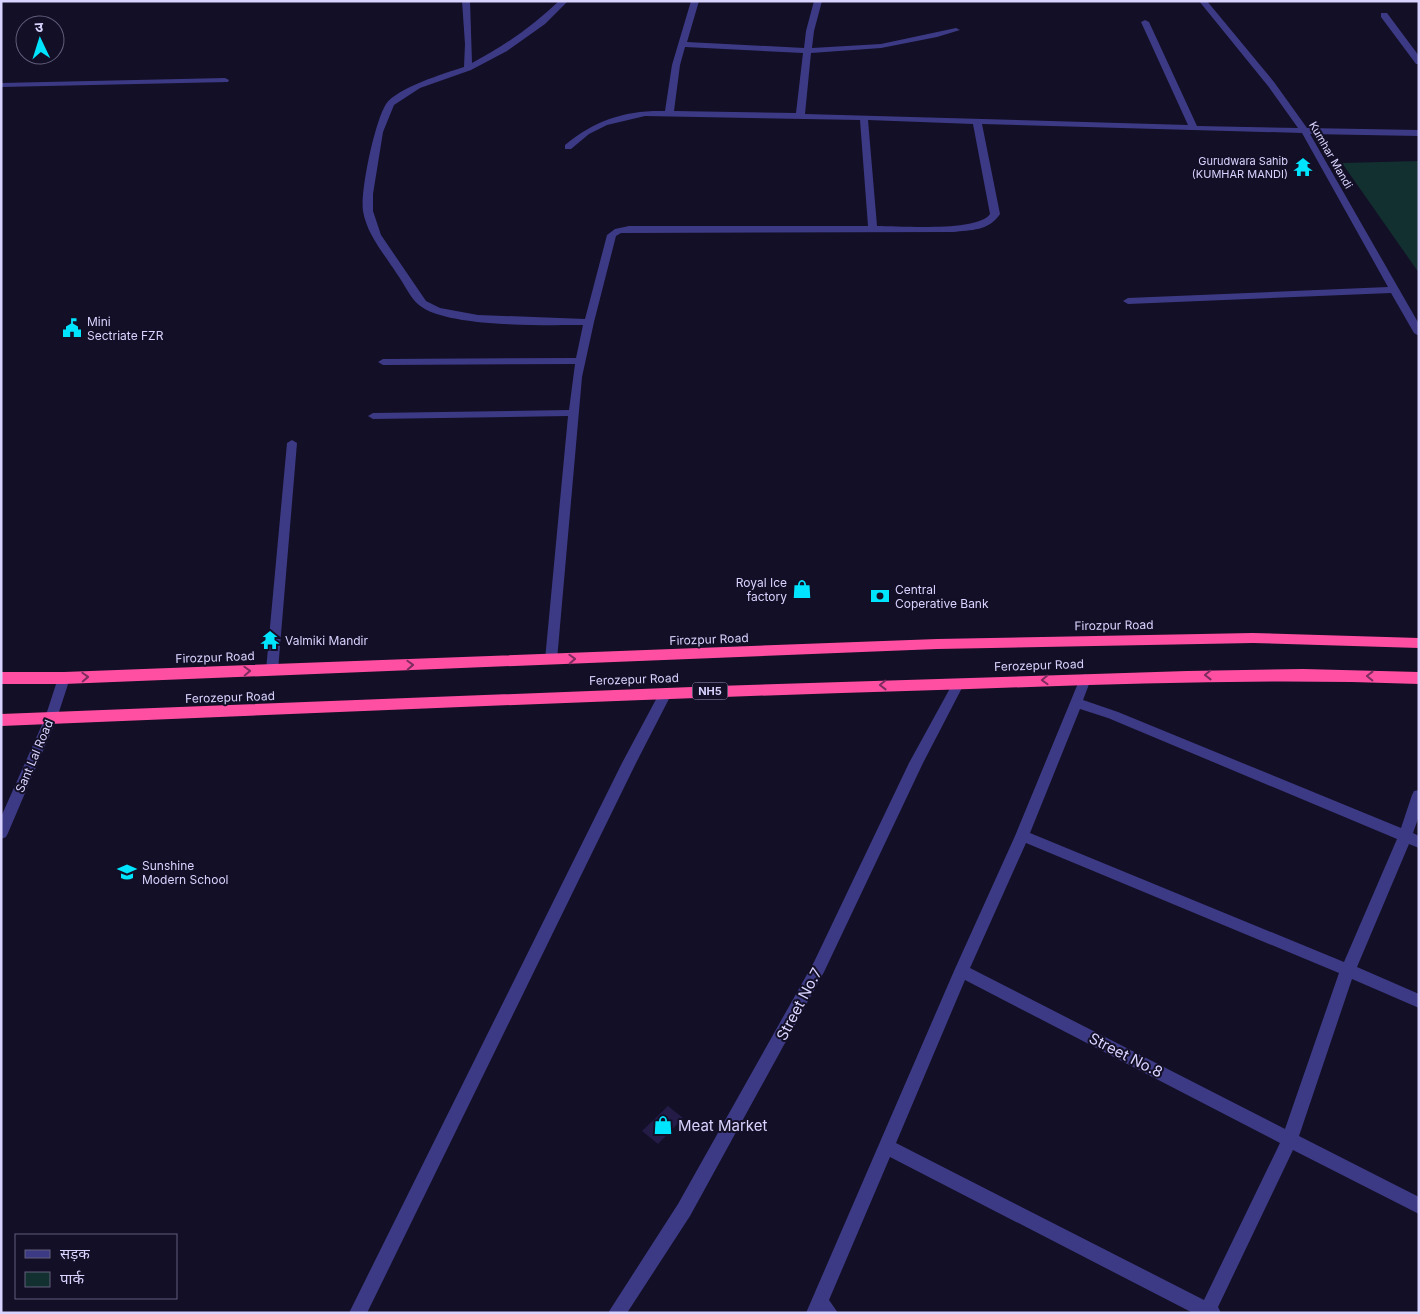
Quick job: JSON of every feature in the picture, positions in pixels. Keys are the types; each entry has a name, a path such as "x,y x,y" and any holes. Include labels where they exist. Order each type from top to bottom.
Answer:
{"highway":[{"name":"Firozpur Road","path":"1,678 64,678 937,644 1089,640 1253,638 1419,643"},
{"name":"Ferozepur Road","path":"1,720 264,711 666,693 1085,679 1280,674 1419,678"}],"street":[{"path":"466,1 469,44 468,68"},
{"path":"564,1 542,22 504,49 468,68 417,86 390,104 379,132 368,194 368,211 376,235 422,303 432,310 450,315 480,318 589,322"},
{"path":"668,113 681,44 695,1"},
{"path":"800,117 808,50 818,1"},
{"name":"Kumhar Mandi","path":"1203,1 1271,84 1305,132 1419,333"},
{"path":"1384,15 1419,62"},
{"path":"1145,22 1193,128"},
{"path":"681,44 808,50 879,46 956,30"},
{"path":"1,85 225,80"},
{"path":"568,147 583,133 606,120 623,116 668,113 1305,132 1419,133"},
{"path":"864,118 873,229"},
{"path":"551,660 574,413 581,361 612,234 618,231 953,229 980,226 992,220 995,214 977,122"},
{"path":"1128,301 1395,290"},
{"path":"383,362 581,361"},
{"path":"373,416 574,413"},
{"path":"272,670 292,443"},
{"name":"Sant Lal Road","path":"1,832 51,718 64,678"},
{"path":"821,1310 961,971 1022,836 1085,679"},
{"name":"Street No.7","path":"617,1313 684,1210 814,976 916,763 958,684"},
{"path":"358,1313 625,772 666,693"},
{"path":"1075,702 1113,715 1412,839"},
{"path":"887,1147 1210,1312 1290,1139 1348,970 1412,839 1419,795"},
{"path":"1022,836 1419,1001"},
{"name":"Street No.8","path":"961,971 1419,1206"}],"green space":[{"path":"1419,161 1419,273 1342,163"}],"building":[{"path":"668,1106 683,1118 658,1144 642,1131"}],"place":[{"name":"Gurudwara Sahib (KUMHAR MANDI)","path":"1303,167"},
{"name":"Mini Sectriate FZR","path":"72,328"},
{"name":"Royal Ice factory","path":"802,589"},
{"name":"Central Coperative Bank","path":"880,596"},
{"name":"Valmiki Mandir","path":"270,640"},
{"name":"Sunshine Modern School","path":"127,872"},
{"name":"Meat Market","path":"663,1125"}]}
